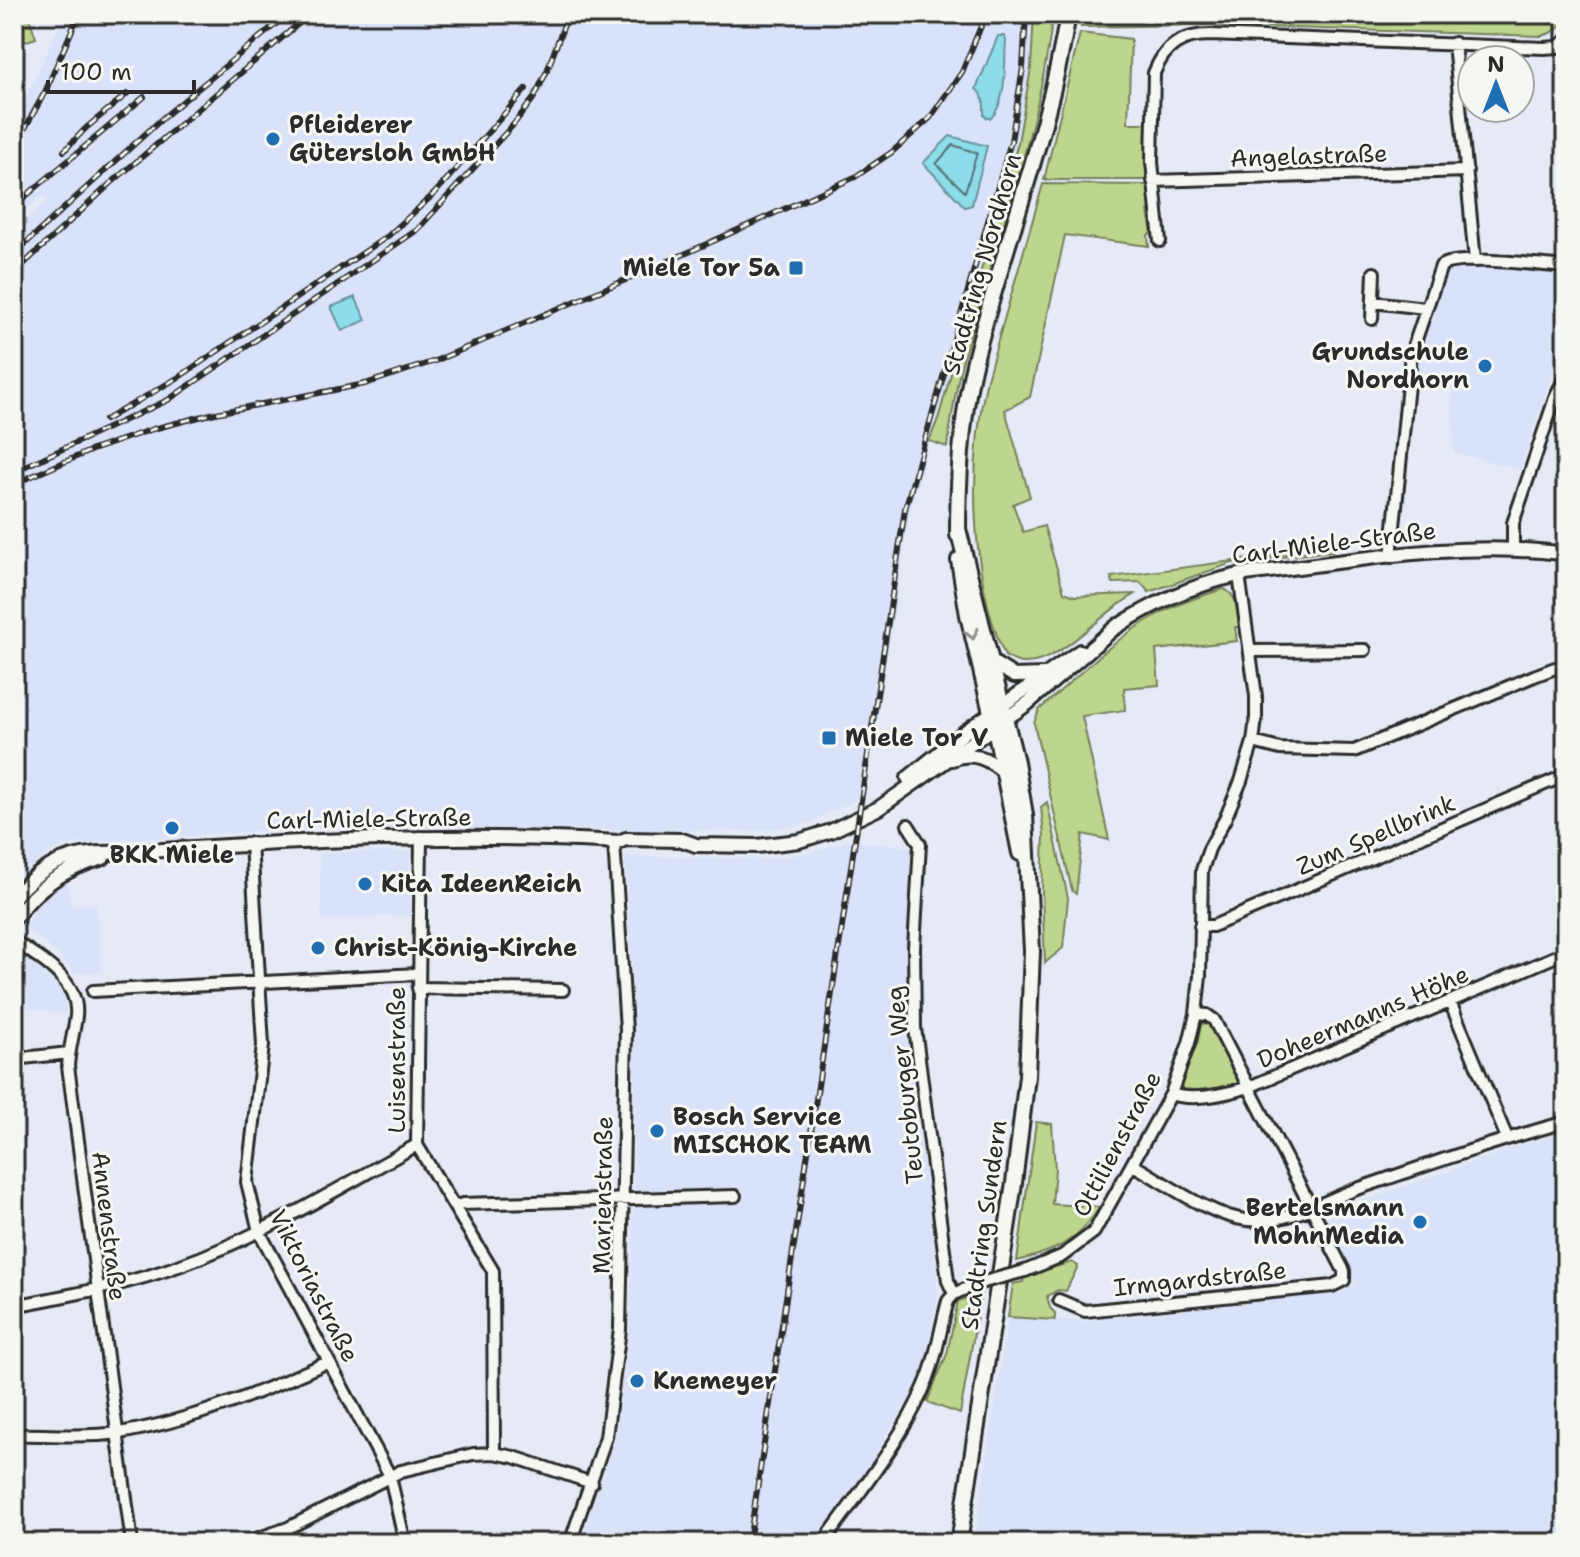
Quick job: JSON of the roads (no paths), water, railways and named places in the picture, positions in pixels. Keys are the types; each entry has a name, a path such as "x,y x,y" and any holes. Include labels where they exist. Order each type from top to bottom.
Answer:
{"main road":[{"name":"Stadtring Nordhorn","path":"998,716 968,615 959,556 958,496 966,405 975,360 1043,131 1068,14"},
{"name":"Stadtring Nordhorn","path":"958,529 992,662 998,716"},
{"name":"Stadtring Sundern","path":"998,716 1004,772 1029,912"},
{"name":"Stadtring Sundern","path":"959,1543 1014,1183 1031,1014 1025,815 998,716"}],"street":[{"path":"1160,241 1153,181 1154,73 1167,49 1184,38 1211,35 1544,48 1557,47 1566,41"},
{"path":"1454,43 1475,261"},
{"name":"Angelastraße","path":"1153,181 1467,171"},
{"path":"1391,557 1411,354 1441,266 1447,261 1475,261 1566,267"},
{"path":"1372,319 1374,273"},
{"path":"1373,302 1425,308"},
{"path":"1513,548 1513,523 1556,395 1566,376"},
{"name":"Carl-Miele-Straße","path":"14,897 32,878 60,860 100,852 421,837 616,842 626,839 682,840 696,845 757,846 799,841 831,831 864,815 942,764 1047,675 1118,625 1177,593 1239,575 1463,549 1513,548 1566,554"},
{"name":"Ottilienstraße","path":"954,1294 976,1284 1025,1271 1062,1256 1084,1242 1103,1219 1171,1094 1196,1014 1202,870 1241,781 1253,742 1256,696 1239,575"},
{"name":"Carl-Miele-Straße","path":"864,815 875,803 998,716 1063,675 1118,625"},
{"path":"1251,651 1365,650"},
{"path":"992,662 1014,676 1047,675"},
{"path":"1253,742 1280,749 1354,751 1534,676 1555,668 1566,668"},
{"path":"942,764 957,756 970,755 983,757 1004,772"},
{"name":"Zum Spellbrink","path":"1200,926 1213,926 1566,775"},
{"name":"Teutoburger Weg","path":"908,825 920,844 914,948 915,1028 948,1281 954,1294"},
{"name":"Luisenstraße","path":"421,837 417,1145 493,1271 494,1453"},
{"name":"Marienstraße","path":"570,1543 606,1437 620,1329 626,1030 616,842"},
{"name":"Viktoriastraße","path":"251,843 263,1045 247,1171 249,1196 259,1231 390,1476 405,1543"},
{"name":"Carl-Miele-Straße","path":"14,919 41,887 66,871 121,853"},
{"name":"Annenstraße","path":"14,941 61,976 71,990 76,1016 68,1066 132,1543"},
{"name":"Doheermanns Höhe","path":"1171,1094 1179,1097 1210,1095 1249,1087 1566,952"},
{"path":"93,991 418,974"},
{"path":"418,988 563,990"},
{"path":"1450,1002 1507,1138"},
{"path":"1196,1014 1207,1015 1214,1020 1312,1208"},
{"path":"14,1059 69,1053"},
{"path":"1133,1165 1208,1207 1238,1218 1273,1220 1507,1138 1566,1122"},
{"path":"14,1306 97,1290 179,1266 259,1231 417,1145"},
{"path":"456,1206 735,1196"},
{"name":"Irmgardstraße","path":"1059,1300 1085,1311 1332,1286 1344,1280 1344,1271 1312,1208"},
{"path":"823,1543 891,1445 925,1387 948,1301 954,1294"},
{"path":"14,1435 117,1433 203,1412 263,1392 328,1362"},
{"path":"244,1543 288,1528 390,1476 473,1454 494,1453 592,1483"}],"water":[{"path":"998,36 1004,36 1006,40 1004,82 1000,103 990,119 984,116 984,104 976,89"},
{"path":"950,136 987,146 972,205 965,207 923,163"},
{"path":"355,297 366,320 342,331 331,307"}],"railway":[{"path":"14,148 45,92 79,14"},
{"path":"14,254 165,116 288,14"},
{"path":"14,273 110,184 310,14"},
{"path":"15,471 168,400 417,230 534,98 568,14"},
{"path":"14,484 92,450 153,429 211,414 365,384 435,361 649,270 855,177 892,152 930,118 962,72 986,14"},
{"path":"749,1543 905,509 1011,141 1023,68 1026,14"},
{"path":"105,420 179,377 388,236 435,193 526,89"},
{"path":"64,151 127,94"},
{"path":"14,206 144,97"}],"place":[{"name":"Pfleiderer Gütersloh GmbH","path":"273,139"},
{"name":"Miele Tor 5a","path":"796,268"},
{"name":"Grundschule Nordhorn","path":"1485,366"},
{"name":"Miele Tor V","path":"829,738"},
{"name":"BKK Miele","path":"172,828"},
{"name":"Kita IdeenReich","path":"365,884"},
{"name":"Christ-König-Kirche","path":"318,948"},
{"name":"Bosch Service MISCHOK TEAM","path":"657,1131"},
{"name":"Bertelsmann MohnMedia","path":"1420,1222"},
{"name":"Knemeyer","path":"637,1381"}]}
